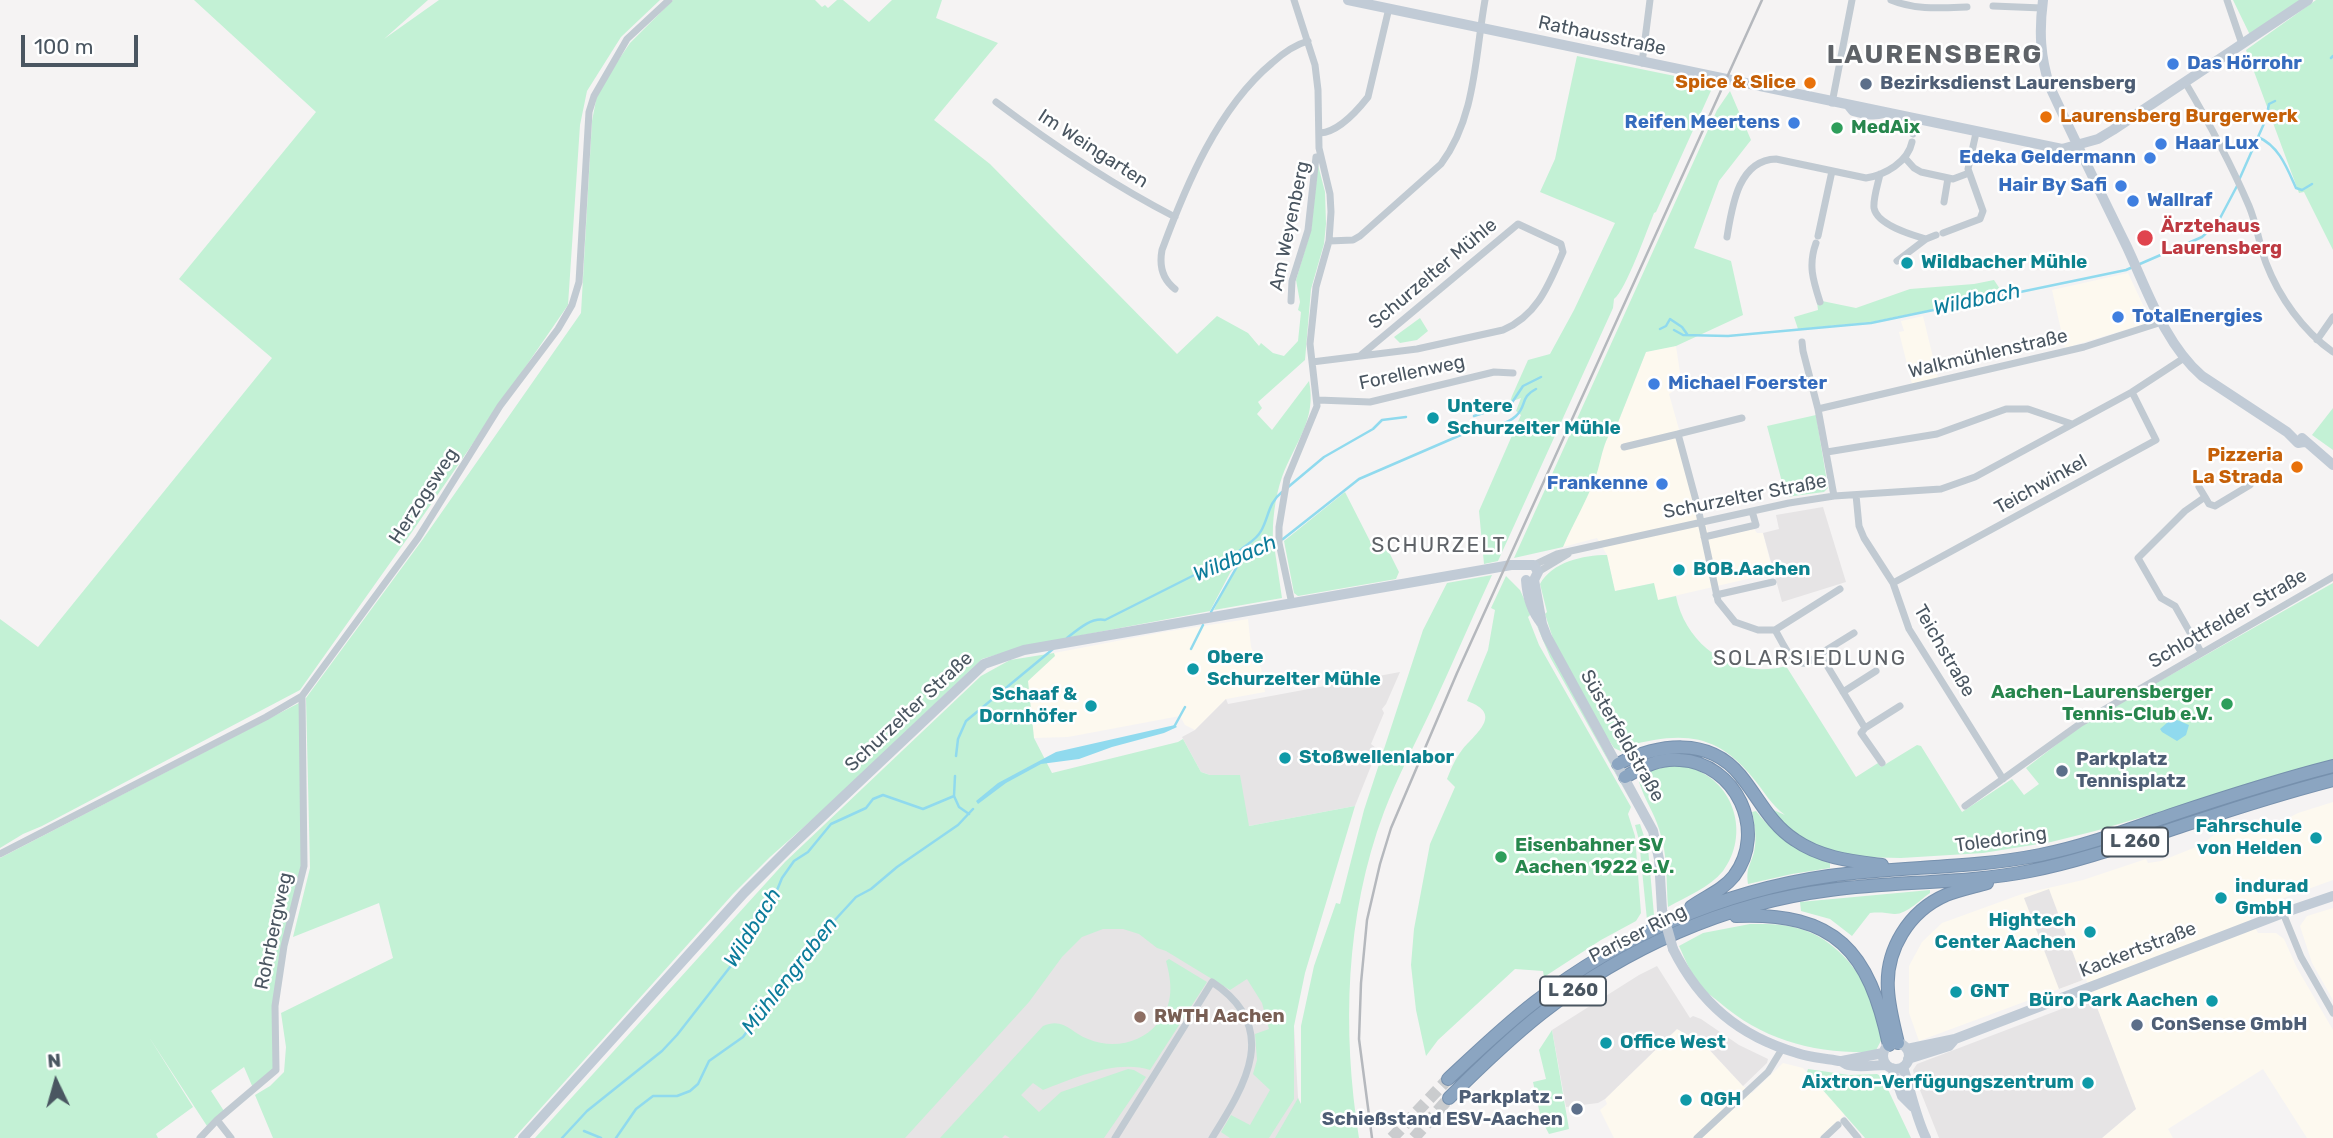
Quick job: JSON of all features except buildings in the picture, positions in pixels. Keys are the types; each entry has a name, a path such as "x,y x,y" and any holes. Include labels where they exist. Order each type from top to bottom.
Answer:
{"highway":[{"path":"1618,764 1655,748 1678,746 1702,750 1732,767 1770,817 1803,845 1842,860 1906,869"},
{"path":"1625,777 1660,761 1679,759 1698,763 1726,779 1739,797 1746,814 1748,842 1734,875 1717,892 1668,923"},
{"name":"Toledoring","path":"1668,923 1715,904 1773,887 1827,876 1980,864 2058,851 2333,766"},
{"name":"Toledoring","path":"1718,917 1775,900 1828,890 2028,872 2096,855 2333,780"},
{"path":"1898,1053 1888,994 1889,970 1899,938 1912,920 1944,896 2028,872"},
{"path":"1718,917 1762,915 1792,918 1809,923 1834,937 1860,963 1898,1053"},
{"name":"Pariser Ring","path":"1449,1098 1506,1042 1575,989 1647,947 1718,917"},
{"name":"Pariser Ring","path":"1448,1079 1512,1020 1559,985 1610,952 1668,923"}],"street":[{"name":"Herzogsweg","path":"0,854 302,696 418,538 500,406 572,306 579,282 589,112 594,96 627,39 669,0"},
{"path":"1292,604 1279,540 1287,480 1315,416 1318,400 1310,344 1316,287 1329,241 1331,202 1321,157 1317,77 1294,0"},
{"name":"Rathausstraße","path":"1348,0 1849,106 1853,111 1863,114 1874,116 1884,113 2062,149 2079,146"},
{"path":"1329,241 1353,240 1360,236 1441,164 1450,151 1464,121 1485,0"},
{"path":"1642,63 1650,0"},
{"path":"1832,103 1852,0"},
{"path":"1891,0 1906,6 1967,7"},
{"path":"2227,0 2242,44"},
{"path":"2079,146 2098,139 2308,0"},
{"path":"1993,6 2043,4 2040,36 2044,69 2162,322 2184,358 2202,376 2287,432 2294,432 2333,466"},
{"path":"1320,133 1334,130 1368,97 1389,8"},
{"path":"1175,289 1164,278 1160,260 1175,217 1212,137 1234,103 1269,66 1293,46 1308,41"},
{"path":"2185,82 2244,196 2272,277 2299,319 2317,340 2333,352"},
{"name":"Im Weingarten","path":"996,102 1062,151 1175,217"},
{"path":"1727,237 1732,210 1745,175 1754,165 1764,159 1776,159 1859,177 1880,174 1905,158 1917,120"},
{"path":"1897,261 1926,239 1980,219 1983,211 1969,173 1976,133"},
{"name":"Am Weyenberg","path":"1291,301 1292,281 1308,230 1316,158 1321,157"},
{"path":"1905,158 1921,172 1953,179 1969,173"},
{"path":"1819,302 1811,274 1812,256 1832,171"},
{"path":"1880,174 1875,211 1905,233 1926,239"},
{"path":"1944,202 1948,178"},
{"name":"Schurzelter Mühle","path":"1312,362 1441,345 1515,325 1541,300 1563,252 1561,244 1518,224 1362,355"},
{"path":"2317,340 2333,317"},
{"name":"Walkmühlenstraße","path":"1818,409 2084,347 2162,322"},
{"path":"1802,342 1834,496"},
{"name":"Schurzelter Straße","path":"523,1138 744,893 984,664 997,658 1044,647 1502,568 1529,573 1550,556 1752,511 1834,496 1941,489 1975,477 2132,392 2184,358"},
{"name":"Forellenweg","path":"1318,400 1370,402 1494,372 1513,373"},
{"name":"Teichwinkel","path":"1893,583 2156,440 2132,392"},
{"path":"1827,452 1926,437 2006,408 2028,409 2072,424"},
{"path":"1624,447 1741,418"},
{"path":"1678,433 1716,595 1723,609 1735,622 1758,630 1775,630 1840,589"},
{"path":"2199,487 2209,503 2215,506 2250,485"},
{"name":"Teichstraße","path":"1856,495 1856,512 1864,537 1893,583 1909,629 2003,779"},
{"path":"2201,652 2175,606 2161,598 2138,558 2185,511 2205,497"},
{"path":"1704,537 1756,525 1752,511"},
{"name":"Süsterfeldstraße","path":"1529,573 1542,624 1565,672 1649,820 1656,841 1662,910 1673,950 1690,979 1707,1001 1745,1030 1782,1049 1811,1057 1842,1061 1848,1065 1889,1067 1898,1053"},
{"name":"Schlottfelder Straße","path":"1965,806 2081,723 2333,577"},
{"path":"1716,595 1773,582"},
{"path":"1775,630 1794,660 1800,663 1805,663 1854,633"},
{"path":"1820,654 1865,727"},
{"path":"1843,691 1876,671"},
{"name":"Rohrbergweg","path":"200,1138 276,1070 275,1006 284,946 304,866 302,696"},
{"path":"1882,763 1861,733 1865,727 1900,706"},
{"name":"Kackertstraße","path":"1898,1053 1949,1046 1955,1039 2333,896"},
{"path":"2283,913 2301,957 2333,1013"},
{"path":"1115,1138 1212,982 1233,997 1245,1016 1252,1052 1239,1095 1212,1138"},
{"path":"1697,1138 1769,1072 1782,1049"},
{"path":"1898,1053 1889,1067 1902,1096 1913,1107"},
{"path":"1898,1053 1912,1095 1913,1107 1926,1138"},
{"name":"Süsterfeldstraße","path":"1842,1061 1848,1058 1898,1053"},
{"path":"217,1120 231,1138"},
{"path":"1824,1138 1841,1123 1858,1138"}],"shaded area":[{"path":"2128,273 2151,322 2065,348 2052,290"},
{"path":"1923,316 1938,378 1912,384 1899,332 1904,331 1901,321"},
{"path":"1676,346 1682,386 1672,389 1669,394 1710,539 1754,529 1757,533 1763,533 1773,573 1657,600 1653,583 1615,591 1607,555 1597,538 1563,547 1646,352"},
{"path":"1823,507 1846,582 1782,602 1763,533 1779,529 1776,515"},
{"path":"1248,619 1251,647 1261,668 1265,692 1226,699 1195,730 1185,725 1180,716 1068,737 1034,738 1028,681 1054,657 1054,653"},
{"path":"1400,672 1382,709 1384,713 1371,744 1376,748 1375,756 1355,806 1249,826 1210,775 1201,772 1182,737 1195,730 1226,699 1228,704"},
{"path":"2333,802 2333,880 2248,914 2258,933 2276,933 2284,939 2297,968 2333,1030 2333,1138 2307,1138 2263,1069 2168,1129 2173,1138 2102,1138 2136,1109 2086,979 1919,1041 1909,1013 1909,966 1922,942 1942,923 2022,894 2083,880 2146,859 2148,863 2161,861 2248,822 2267,817 2271,827 2298,813"},
{"path":"2049,889 2083,980 2059,989 2024,898"},
{"name":"RWTH Aachen","path":"1100,891 1198,918 1294,1026 1298,1097 1304,1138 879,1138 1077,897"},
{"path":"2333,908 2333,1000 2312,963 2300,926 2307,916"},
{"path":"1657,966 1690,1018 1693,1016 1701,1019 1739,1045 1768,1059 1767,1063 1743,1086 1704,1044 1677,1029 1605,1099 1598,1103 1566,1107 1552,1030"},
{"path":"2093,997 2136,1109 2102,1138 1939,1138 1914,1075 1913,1070 1917,1064"},
{"path":"1677,1029 1704,1044 1752,1093 1783,1063 1803,1068 1845,1115 1819,1138 1614,1138 1600,1110 1607,1104 1605,1099"}],"green space":[{"path":"194,0 428,0 384,39 439,0 660,0 621,37 587,91 580,125 568,305 300,690 0,848 0,619 38,647 272,358 179,279 316,112"},
{"path":"673,0 815,0 822,7 825,5 828,8 837,0 843,0 869,22 892,0 942,0 936,18 998,43 934,120 990,164 1177,354 1217,316 1248,333 1259,346 1261,343 1273,353 1284,356 1298,341 1301,312 1298,310 1300,302 1296,280 1311,230 1318,165 1325,192 1326,224 1324,244 1311,289 1305,360 1258,402 1262,408 1257,414 1272,430 1309,381 1310,408 1280,485 1274,509 1273,542 1247,549 1230,573 1210,611 1030,645 982,659 733,894 514,1138 273,1138 255,1095 270,1086 284,1072 286,1047 281,1013 393,958 379,903 293,937 310,868 306,698 423,539 581,313 592,121 598,90 630,43"},
{"path":"2233,0 2302,0 2250,35"},
{"path":"2316,0 2333,0 2333,250 2304,192 2299,193 2246,50"},
{"path":"1577,56 1714,84 1654,213 1630,272 1614,299 1613,308 1498,561 1484,564 1479,511 1521,415 1516,411 1521,398 1510,402 1512,396 1528,360 1550,354 1615,223 1540,192 1555,159"},
{"path":"1730,91 1751,140 1719,181 1694,248 1731,261 1743,315 1676,346 1646,352 1617,425 1606,442 1592,485 1563,547 1514,558 1717,110"},
{"path":"1994,280 2004,295 1871,322 1798,329 1794,317 1818,310 1817,302 1822,301 1856,308 1910,289"},
{"path":"1420,318 1428,331 1417,340 1400,343 1394,337"},
{"path":"2333,408 2333,450 2312,435"},
{"path":"1816,415 1828,488 1824,492 1786,497 1767,426"},
{"path":"1345,492 1373,547 1385,544 1399,572 1396,579 1298,596 1294,593 1284,541"},
{"path":"1274,545 1282,598 1214,610 1235,568 1242,560 1261,548"},
{"path":"1607,555 1615,591 1654,583 1658,600 1676,596 1690,630 1716,655 1749,668 1786,666 1856,777 1878,763 1881,767 1917,745 1921,746 1962,812 2012,779 2024,795 2039,784 2026,768 2082,725 2333,583 2333,761 2051,842 1983,853 1901,858 1858,857 1824,848 1805,840 1782,822 1769,808 1785,815 1753,778 1739,763 1711,744 1681,738 1646,741 1627,746 1627,754 1614,748 1592,714 1555,645 1545,614 1547,612 1540,584 1552,570 1569,561"},
{"path":"1492,575 1389,799 1371,851 1361,892 1354,932 1349,1015 1350,1056 1359,1138 1275,1138 1298,1098 1301,1104 1301,1026 1314,966 1336,903 1340,904 1364,810 1423,630 1447,583"},
{"path":"1506,576 1520,590 1531,614 1528,617 1539,645 1631,807 1628,814 1635,836 1641,913 1636,921 1544,977 1543,971 1515,969 1438,1040 1426,1056 1416,1010 1411,965 1414,929 1430,844 1455,787 1447,779 1457,757 1484,724 1484,712 1467,701 1488,650 1495,610 1491,608"},
{"path":"1534,619 1544,640 1633,805 1550,657"},
{"path":"1054,653 1055,656 1028,681 1034,738 1052,773 1183,739 1201,772 1210,775 1240,775 1249,826 1355,806 1305,973 1294,1026 1294,1099 1269,1138 1230,1138 1221,1132 1231,1115 1250,1125 1270,1090 1253,1074 1257,1060 1255,1034 1269,1029 1262,1003 1247,979 1230,990 1157,948 1139,934 1123,929 1103,929 1082,937 1062,957 1029,1002 905,1138 535,1138 785,862 981,676 1010,660"},
{"path":"299,703 304,866 273,1002 278,1067 253,1088 244,1067 211,1091 224,1111 207,1126 149,1037 193,1107 156,1134 158,1138 0,1138 0,858"},
{"path":"1670,766 1691,768 1718,785 1728,797 1734,811 1736,842 1731,857 1717,877 1668,907 1662,838 1639,782 1645,772"},
{"path":"1756,811 1780,836 1798,849 1830,863 1830,868 1748,884 1748,870 1755,843 1752,812"},
{"path":"1640,824 1648,848 1654,915 1647,920 1635,825"},
{"path":"1930,890 1930,893 1899,914 1870,913 1852,936 1830,919 1801,911 1800,902"},
{"path":"1750,924 1780,925 1805,930 1827,942 1849,962 1865,986 1883,1037 1875,1052 1832,1051 1792,1042 1754,1027 1703,989 1679,946 1703,933"},
{"path":"1169,959 1207,982 1150,1070 1137,1067 1110,1068 1043,1090 1033,1083 1021,1095 1039,1112 1061,1092 1128,1069 1134,1070 1146,1077 1104,1138 1010,1138 1005,1135 1002,1138 940,1138 1043,1026 1056,1023 1088,1039 1107,1044 1126,1043 1151,1030 1163,1016 1169,1001 1170,977 1166,961"},
{"path":"1552,1030 1569,1129 1549,1134 1541,1119 1533,1082 1546,1079 1539,1050"},
{"path":"1808,1069 1849,1075 1877,1074 1882,1077 1911,1138 1865,1138 1807,1072"}],"water":[{"path":"2177,720 2189,725 2186,735 2177,741 2160,729 2168,722"},
{"path":"1175,725 1177,727 1164,733 1079,759 1041,764 1006,783 978,804 976,801 998,783 1056,752"}],"waterway":[{"name":"Wildbach","path":"2239,180 2266,119 2269,104 2275,101"},
{"path":"2258,137 2277,152 2296,188 2302,190 2312,184"},
{"name":"Wildbach","path":"1674,330 1683,335 1728,336 1871,323 2126,270 2202,237 2218,222 2237,186"},
{"name":"Mühlengraben","path":"1660,329 1666,326 1670,319 1687,334"},
{"name":"Mühlengraben","path":"1474,416 1511,404 1523,386 1541,377"},
{"name":"Wildbach","path":"1067,638 1089,622 1105,620 1236,554 1242,558 1248,550 1283,539 1359,479 1477,428 1507,422 1516,416 1528,395 1536,389"},
{"name":"Mühlengraben","path":"1287,488 1324,457 1373,429 1382,420 1406,417"},
{"name":"Mühlengraben","path":"1236,554 1259,535 1271,505 1282,492"},
{"path":"1211,612 1242,558"},
{"path":"1191,649 1203,625"},
{"name":"Wildbach","path":"956,756 958,739 966,721 1053,649"},
{"name":"Mühlengraben","path":"1174,727 1185,707"},
{"name":"Wildbach","path":"562,1138 587,1111 662,1051 677,1035 748,944 782,878 794,861 808,852 831,824 866,808 873,799 883,795 923,809 954,796 955,776"},
{"path":"954,796 959,807 969,814"},
{"name":"Mühlengraben","path":"616,1138 636,1109 653,1096 677,1096 690,1091 698,1084 709,1061 743,1037 759,1015 771,1005 795,966 810,956 821,930 834,921 856,897 871,889 897,867 958,825 973,809"},
{"name":"Mühlengraben","path":"584,1131 601,1138"}],"tunnel":[{"path":"1392,1138 1448,1079"},
{"path":"1414,1138 1449,1098"}],"railway":[{"path":"1372,1138 1359,1039 1361,983 1367,920 1391,828 1457,673 1762,0"}],"place":[{"name":"Das Hörrohr","path":"2173,64"},
{"name":"Spice & Slice","path":"1810,83"},
{"name":"Bezirksdienst Laurensberg","path":"1866,84"},
{"name":"Laurensberg Burgerwerk","path":"2046,117"},
{"name":"Reifen Meertens","path":"1794,123"},
{"name":"MedAix","path":"1837,128"},
{"name":"Haar Lux","path":"2161,144"},
{"name":"Edeka Geldermann","path":"2150,158"},
{"name":"Hair By Safi","path":"2121,186"},
{"name":"Wallraf","path":"2133,201"},
{"name":"Ärztehaus Laurensberg","path":"2145,238"},
{"name":"Wildbacher Mühle","path":"1907,263"},
{"name":"TotalEnergies","path":"2118,317"},
{"name":"Michael Foerster","path":"1654,384"},
{"name":"Untere Schurzelter Mühle","path":"1433,418"},
{"name":"Pizzeria La Strada","path":"2297,467"},
{"name":"Frankenne","path":"1662,484"},
{"name":"BOB.Aachen","path":"1679,570"},
{"name":"Obere Schurzelter Mühle","path":"1193,669"},
{"name":"Aachen-Laurensberger Tennis-Club e.V.","path":"2227,704"},
{"name":"Schaaf & Dornhöfer","path":"1091,706"},
{"name":"Stoßwellenlabor","path":"1285,758"},
{"name":"Parkplatz Tennisplatz","path":"2062,771"},
{"name":"Fahrschule von Helden","path":"2316,838"},
{"name":"Eisenbahner SV Aachen 1922 e.V.","path":"1501,857"},
{"name":"indurad GmbH","path":"2221,898"},
{"name":"Hightech Center Aachen","path":"2090,932"},
{"name":"GNT","path":"1956,992"},
{"name":"Büro Park Aachen","path":"2212,1001"},
{"name":"RWTH Aachen","path":"1140,1017"},
{"name":"ConSense GmbH","path":"2137,1025"},
{"name":"Office West","path":"1606,1043"},
{"name":"Aixtron-Verfügungszentrum","path":"2088,1083"},
{"name":"QGH","path":"1686,1100"},
{"name":"Parkplatz - Schießstand ESV-Aachen","path":"1577,1109"}],"district":[{"name":"LAURENSBERG","path":"1935,55"},
{"name":"SCHURZELT","path":"1439,546"},
{"name":"SOLARSIEDLUNG","path":"1810,659"}]}
